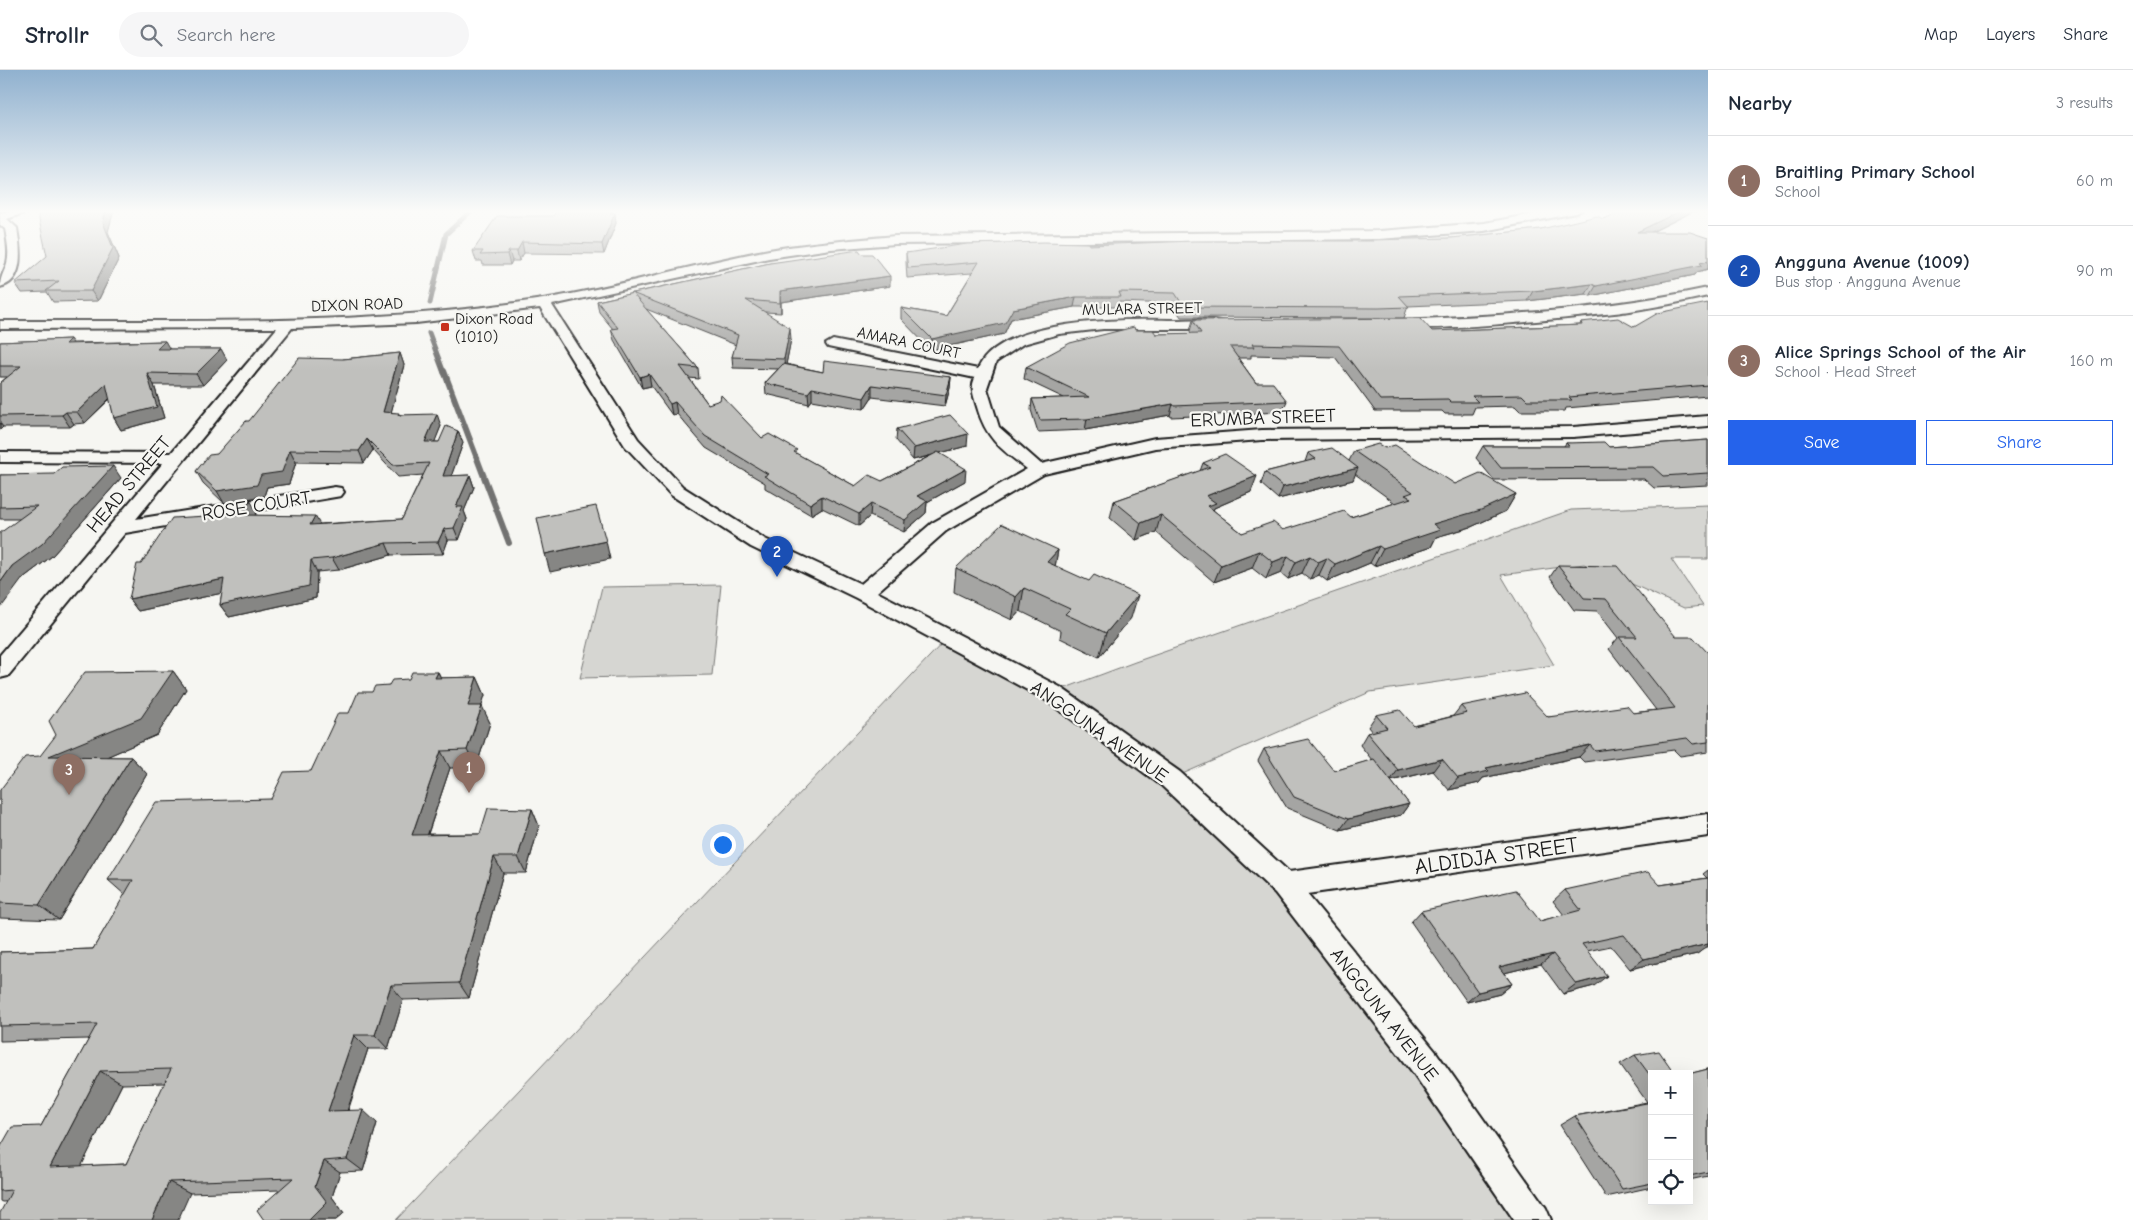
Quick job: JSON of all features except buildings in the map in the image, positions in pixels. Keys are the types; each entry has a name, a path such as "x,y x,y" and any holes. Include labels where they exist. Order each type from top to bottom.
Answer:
{"street":[{"path":"0,283 7,277 14,264"},
{"name":"DIXON ROAD","path":"0,325 288,324 416,320 544,303 725,264"},
{"path":"1383,324 1519,320 1660,304 1708,292"},
{"name":"ANGGUNA AVENUE","path":"544,303 631,442 677,491 758,543 863,593 1052,693 1171,779 1284,885 1425,1063 1534,1220"},
{"name":"HEAD STREET","path":"0,670 288,324"},
{"name":"MULARA STREET","path":"979,374 996,354 1013,343 1038,333 1067,327 1100,324 1236,325"},
{"name":"AMARA COURT","path":"833,344 979,374"},
{"path":"979,374 977,386 991,429 1038,470"},
{"name":"ERUMBA STREET","path":"863,593 939,526 1038,470 1155,444 1262,435 1573,432 1708,421"},
{"path":"0,457 176,458"},
{"name":"ROSE COURT","path":"118,528 335,492"},
{"name":"ALDIDJA STREET","path":"1284,885 1708,825"}],"shaded area":[{"path":"1708,505 1708,559 1671,559 1703,606 1684,608 1584,564 1501,575 1554,665 1370,692 1171,779 1284,885 1534,1220 396,1220 947,638 1052,693 1135,662 1571,510"},
{"path":"721,585 712,675 580,678 602,587"}],"waterway":[{"path":"430,303 439,264"},
{"path":"429,333 444,373"},
{"path":"444,371 509,543"}],"place":[{"name":"Dixon Road (1010)","path":"445,327"},
{"name":"Angguna Avenue (1009)","path":"777,577"},
{"name":"Braitling Primary School","path":"469,793"},
{"name":"Alice Springs School of the Air","path":"69,795"}]}
